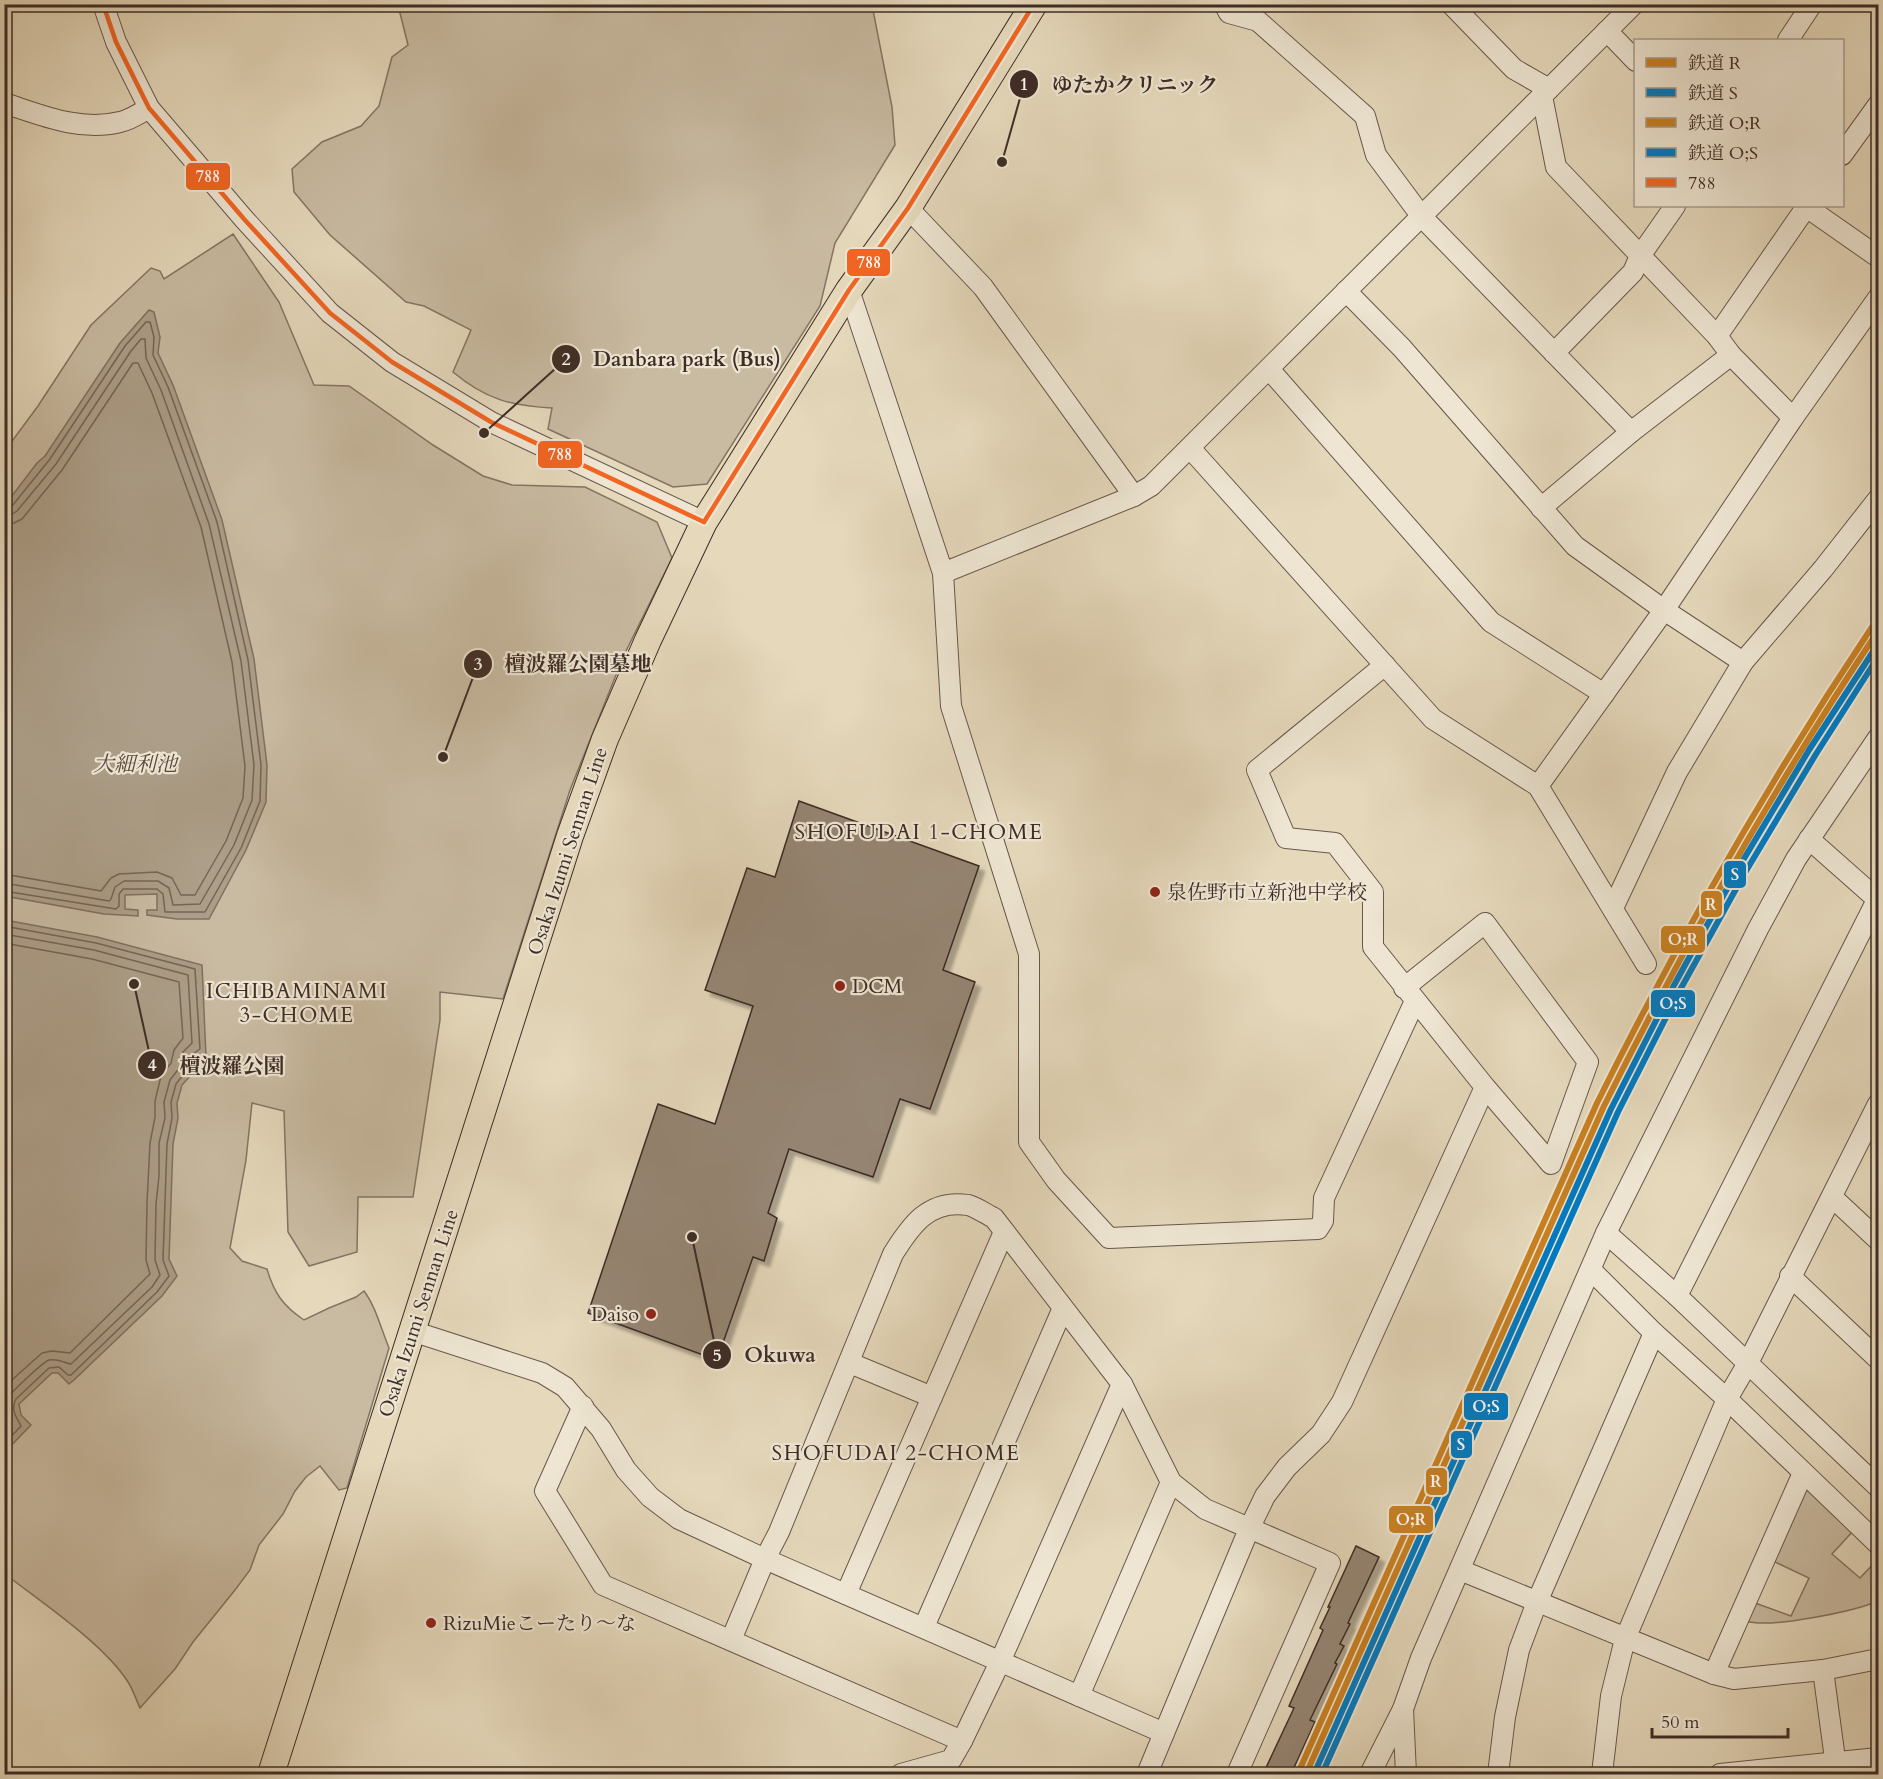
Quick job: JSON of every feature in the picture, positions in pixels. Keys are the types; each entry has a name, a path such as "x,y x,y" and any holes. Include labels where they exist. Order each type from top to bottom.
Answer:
{"main road":[{"name":"Osaka Izumi Sennan Line","path":"271,1774 570,836 604,739 704,522 849,290 908,208 1034,4"}],"street":[{"path":"103,4 116,42 149,108 244,219 330,314 392,362 491,422 704,522"},
{"path":"1224,4 1229,13 1258,21 1365,116 1376,155 1422,217 1631,432"},
{"path":"1451,4 1514,69 1545,92 1556,167 1717,336 1731,355 1793,418"},
{"path":"943,573 1134,496 1151,486 1634,4"},
{"path":"1789,39 1812,4"},
{"path":"1607,31 1634,60"},
{"path":"4,103 62,122 93,126 121,122 149,108"},
{"path":"1844,152 1878,105"},
{"path":"1554,353 1633,272 1641,256 1674,207"},
{"path":"1717,336 1805,207"},
{"path":"1807,207 1878,257"},
{"path":"908,208 983,287 1134,496"},
{"path":"849,290 943,573 951,706 1029,954 1029,1142 1056,1180 1109,1238 1318,1229 1323,1221 1324,1198 1410,995 1485,922 1588,1062 1551,1164 1485,1087 1410,995 1373,947 1373,892 1335,843 1286,838 1257,770 1385,665"},
{"path":"1346,291 1402,348 1575,546 1664,610 1743,662"},
{"path":"1538,786 1664,610 1793,418 1878,298"},
{"path":"1540,508 1631,432 1731,355"},
{"path":"1269,369 1491,622 1604,694"},
{"path":"1190,448 1433,719 1538,786 1646,963"},
{"path":"1613,908 1677,772 1743,662 1823,569 1878,499"},
{"path":"1370,1774 1402,1709 1421,1658 1606,1233 1758,929 1809,839 1878,738"},
{"path":"1677,1296 1878,900 1809,839"},
{"path":"1147,1774 1249,1528 1265,1496 1287,1467 1321,1434 1342,1402 1485,1087"},
{"path":"1602,1774 1611,1696 1625,1639 1727,1399 1748,1363 1878,1104"},
{"path":"1832,1197 1878,1240"},
{"path":"730,1640 779,1532 894,1254 906,1232 922,1215 941,1206 969,1205 994,1218 1122,1383 1171,1482 1205,1509 1330,1563 1238,1774"},
{"path":"846,1594 1004,1232"},
{"path":"1606,1233 1677,1296 1878,1487"},
{"path":"1591,1270 1654,1333 1727,1399 1878,1544"},
{"path":"1790,1276 1878,1359"},
{"path":"924,1628 1064,1308"},
{"path":"412,1331 542,1373 565,1387 601,1429 626,1470 650,1497 679,1519 765,1559 1164,1733"},
{"path":"1498,1774 1504,1717 1517,1661 1537,1602 1654,1333"},
{"path":"850,1363 932,1397"},
{"path":"901,1774 951,1760 962,1741 1000,1662 1122,1383"},
{"path":"583,1406 545,1491 603,1585 962,1741"},
{"path":"1714,1674 1803,1473"},
{"path":"1079,1696 1171,1482"},
{"path":"1460,1570 1625,1639 1714,1674 1734,1679 1823,1670 1878,1659"},
{"path":"1823,1670 1836,1768"},
{"path":"1402,1709 1406,1774"},
{"path":"1720,1774 1836,1768 1878,1758"}],"shaded area":[{"path":"398,5 872,5 892,107 895,145 835,243 820,306 707,484 673,487 548,429 552,408 511,403 476,389 453,372 471,330 424,306 406,302 330,235 294,192 292,169 322,142 361,126 379,106 392,57 408,45"},
{"path":"233,234 279,302 314,385 349,386 433,445 483,476 512,485 585,487 657,522 672,558 624,655 570,790 503,999 440,992 440,1020 413,1197 358,1197 357,1252 309,1266 288,1232 284,1111 252,1103 246,1160 230,1248 242,1261 267,1269 280,1298 290,1310 304,1320 356,1297 364,1291 375,1311 389,1348 347,1488 339,1490 320,1466 306,1477 295,1491 283,1514 259,1545 250,1570 193,1642 175,1669 140,1708 128,1682 104,1653 71,1624 5,1574 4,452 38,406 91,325 151,268 160,271 164,279"},
{"path":"1810,1489 1854,1530 1832,1554 1860,1578 1878,1559 1878,1601 1832,1614 1792,1621 1758,1623 1746,1621 1755,1603 1791,1616 1809,1578 1773,1561 1803,1491"}],"water":[{"name":"大細利池","path":"149,310 154,312 160,337 158,353 173,385 222,520 254,659 267,765 266,802 246,850 209,919 177,919 147,915 147,910 157,910 157,894 125,895 125,909 138,910 138,916 104,914 5,896 5,505 45,456 120,343"},
{"path":"5,920 97,937 202,965 206,1057 195,1059 193,1073 182,1085 177,1103 178,1118 173,1144 169,1259 177,1276 162,1296 74,1380 69,1384 58,1373 52,1373 19,1404 21,1415 31,1425 5,1452"}],"building":[{"name":"DCM","path":"799,801 979,866 943,970 975,982 930,1109 900,1099 873,1177 789,1149 768,1213 777,1218 764,1261 753,1257 717,1360 588,1313 658,1104 715,1124 753,1006 705,990 747,868 775,877"},
{"path":"1356,1546 1379,1557 1348,1623 1350,1624 1340,1644 1344,1646 1335,1663 1337,1664 1310,1720 1315,1722 1291,1774 1263,1774 1294,1708 1289,1706 1323,1630 1320,1628 1330,1607 1328,1607"}],"rail line":[{"name":"O;R","path":"1299,1771 1597,1103 1628,1041 1693,920 1762,801 1872,627"},
{"name":"R","path":"1306,1774 1604,1106 1733,864 1878,631"},
{"name":"S","path":"1314,1774 1611,1109 1673,987 1739,867 1809,750 1878,644"},
{"name":"O;S","path":"1322,1774 1618,1112 1680,990 1746,871 1816,754 1878,657"}],"transit line":[{"name":"788","path":"103,4 116,42 149,108 244,219 330,313 392,362 491,422 704,522"},
{"name":"788","path":"704,522 849,290 908,208 1034,4"}],"place":[{"name":"ゆたかクリニック","path":"1002,162"},
{"name":"Danbara park (Bus)","path":"484,433"},
{"name":"檀波羅公園墓地","path":"443,757"},
{"name":"泉佐野市立新池中学校","path":"1155,892"},
{"name":"檀波羅公園","path":"134,984"},
{"name":"DCM","path":"840,986"},
{"name":"Okuwa","path":"692,1237"},
{"name":"Daiso","path":"651,1314"},
{"name":"RizuMieこーたり～な","path":"431,1623"}],"district":[{"name":"SHOFUDAI 1-CHOME","path":"919,832"},
{"name":"ICHIBAMINAMI 3-CHOME","path":"297,1003"},
{"name":"SHOFUDAI 2-CHOME","path":"896,1453"}]}
